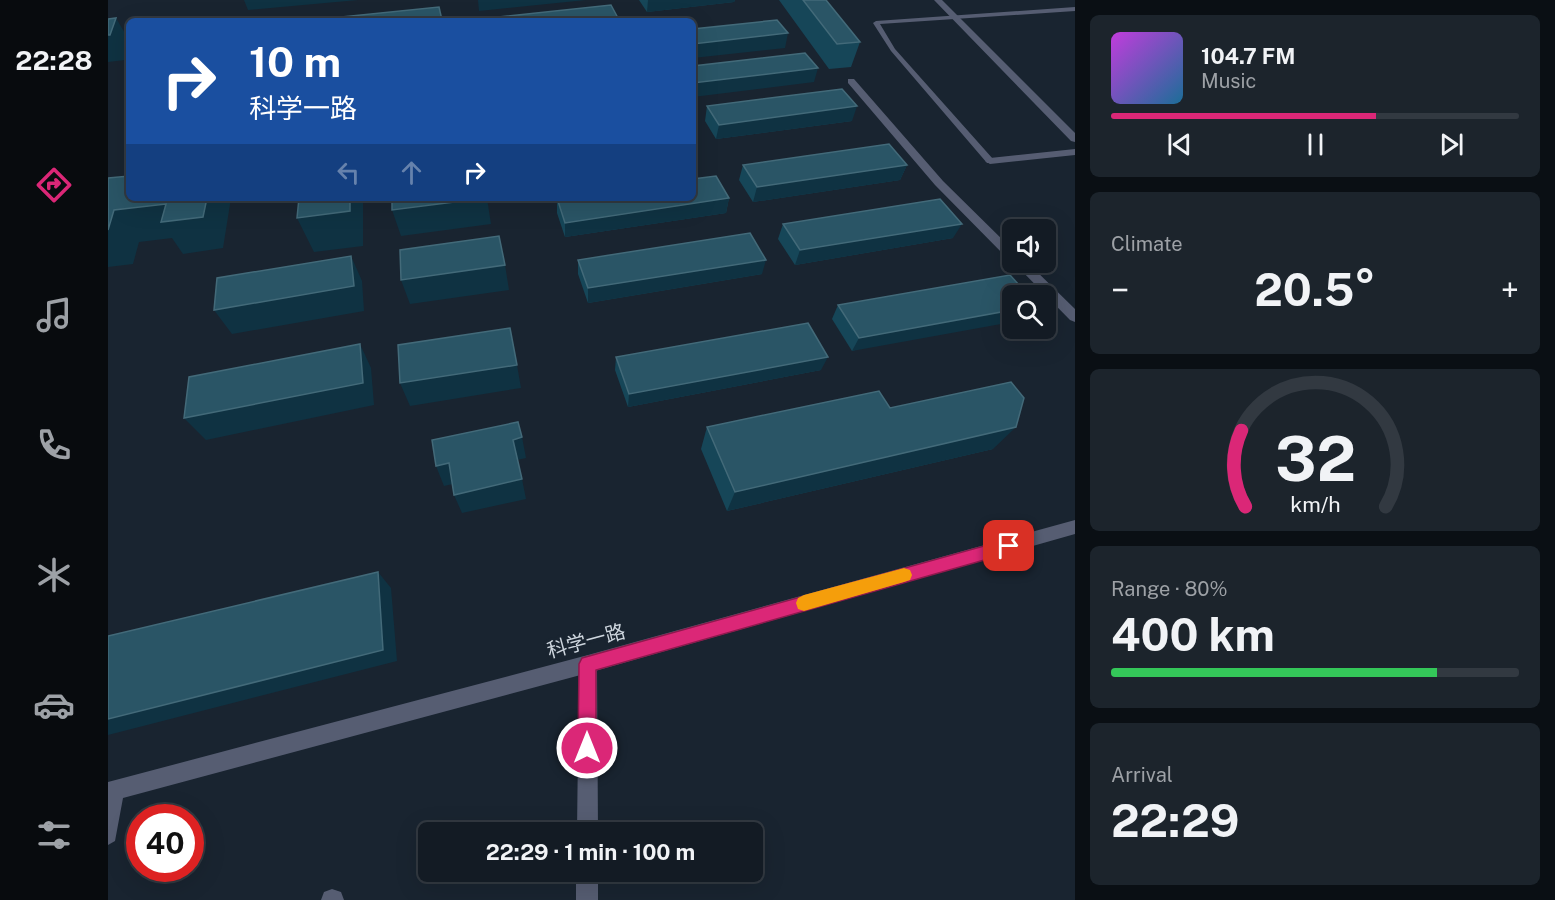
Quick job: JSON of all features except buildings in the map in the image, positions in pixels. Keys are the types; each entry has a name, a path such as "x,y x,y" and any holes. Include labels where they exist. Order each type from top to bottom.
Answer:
{"street":[{"path":"938,0 1075,139"},
{"path":"851,81 939,183 1002,246"},
{"path":"990,161 1075,152"},
{"path":"1030,273 1075,317"},
{"name":"科学一路","path":"111,791 588,664 1075,527"},
{"path":"587,822 588,664"},
{"path":"108,834 111,791"},
{"path":"587,882 587,900"}],"lane":[{"path":"990,161 893,50 876,23 1075,9"}],"slow traffic":[{"path":"804,603 904,575"}],"route":[{"path":"587,748 588,664 1009,546"}]}
